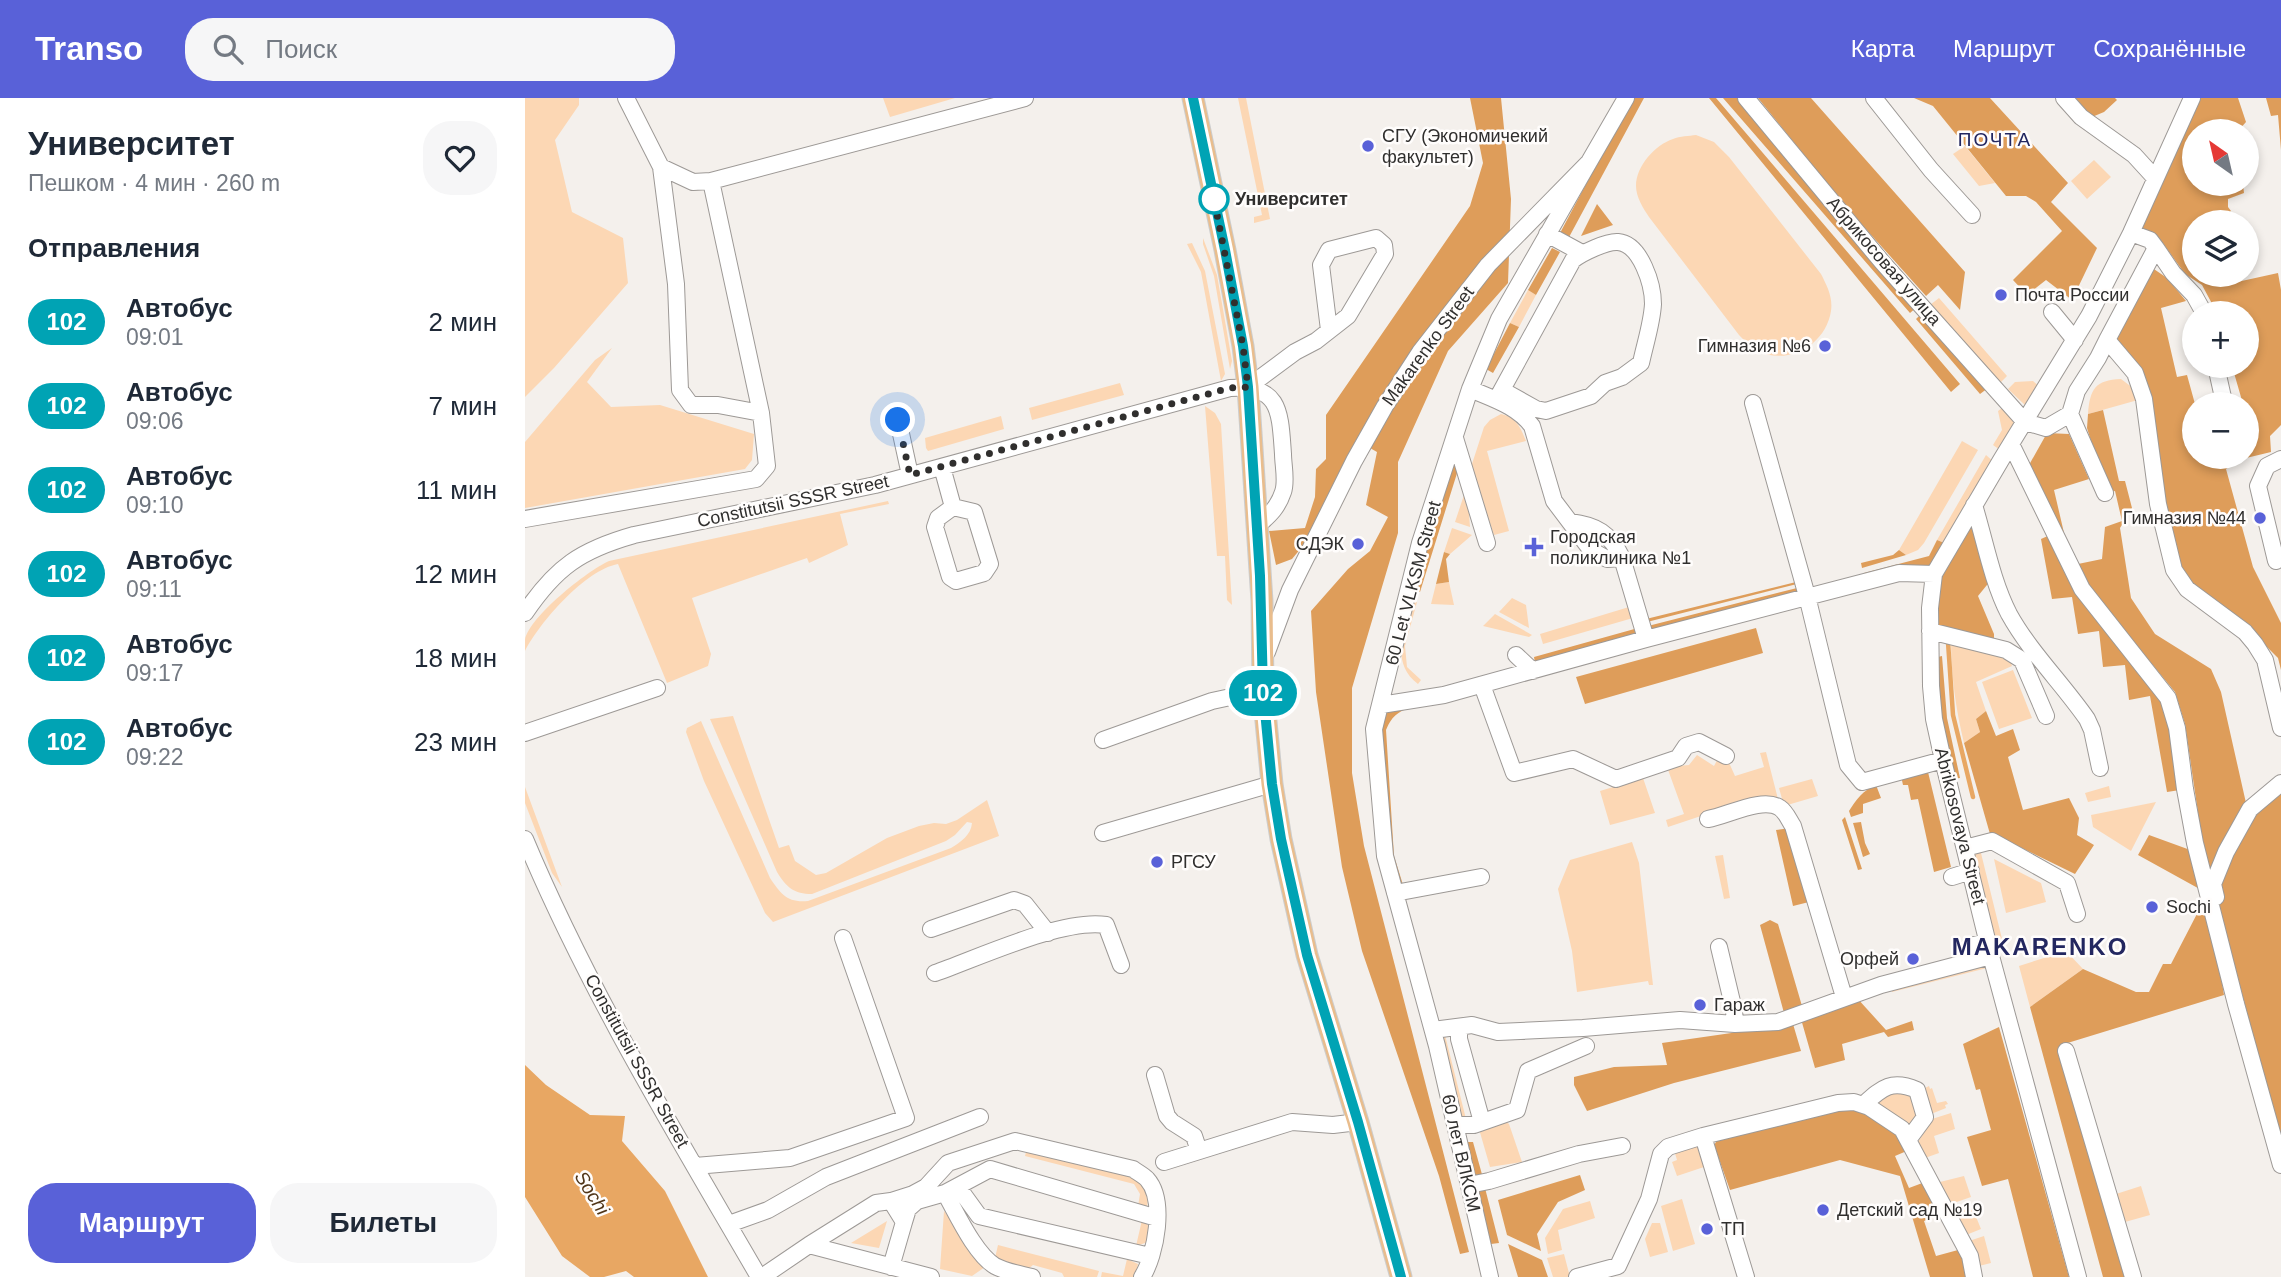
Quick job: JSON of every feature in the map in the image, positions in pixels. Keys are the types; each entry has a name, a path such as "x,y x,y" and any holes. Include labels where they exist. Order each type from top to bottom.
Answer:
{"main road":[{"path":"1193,98 1225,250 1248,387 1258,525 1263,690 1272,784 1281,839 1307,955 1358,1122 1401,1277"}],"street":[{"path":"625,98 661,167 676,284 680,390 691,405 718,405 761,413"},
{"path":"661,167 693,181 711,181 1025,98"},
{"name":"Makarenko Street","path":"1262,666 1290,590 1354,461 1385,406 1420,352 1488,265 1589,162 1626,98"},
{"name":"Абрикосовая улица","path":"1746,98 1882,262 2025,422"},
{"path":"1874,98 1931,170 1972,215"},
{"path":"2064,98 2081,117 2134,155 2155,178"},
{"name":"Abrikosovaya Street","path":"2078,1277 1989,949 1943,760 1934,719 1931,686 1930,608 1934,573 2089,316 2131,233 2192,98"},
{"name":"60 Let VLKSM Street","path":"1433,1030 1385,856 1374,729 1420,543 1470,388 1499,318 1589,162"},
{"path":"525,519 756,479 767,466 761,413 711,181"},
{"path":"2131,233 2150,240 2197,301"},
{"path":"1548,234 1582,253"},
{"path":"1248,387 1295,352 1317,341 1348,316 1385,254 1384,245 1376,238 1329,250 1321,265 1329,330"},
{"path":"1470,388 1546,411 1591,396 1605,383 1622,377 1640,363 1653,306 1652,292 1644,264 1629,246 1617,242 1582,253 1573,260 1499,395"},
{"path":"2105,493 2070,414 2077,391 2098,358 2156,248"},
{"path":"2052,312 2075,340"},
{"path":"2107,340 2135,373 2144,399 2158,504 2174,570 2187,590 2245,632 2256,644 2265,660 2281,729"},
{"path":"1248,387 1268,395 1281,417 1285,489 1273,512 1258,525"},
{"name":"Constitutsii SSSR Street","path":"525,613 560,571 581,555 602,544 875,485 1230,388 1248,387"},
{"path":"1499,395 1525,416 1532,426 1554,501 1591,550 1607,559 1622,558 1646,639"},
{"path":"1753,403 1807,596 1848,765 1862,782 1943,760"},
{"path":"2025,422 2046,428 2070,414"},
{"path":"898,420 910,475"},
{"path":"1455,438 1487,544"},
{"path":"2011,444 2082,589 2168,698 2177,728 2193,830 2233,994 2281,1166"},
{"path":"2276,561 2258,486 2267,466 2281,459"},
{"path":"942,467 953,508"},
{"path":"1974,505 1999,590 2009,614 2033,650 2087,719 2100,768"},
{"path":"953,508 974,512 990,564 984,573 956,581 950,577 935,527 938,518 953,508"},
{"path":"1984,540 1999,533"},
{"path":"1381,705 1424,699 1482,685 1899,573 1934,573"},
{"path":"1930,631 2006,650 2022,660 2046,716"},
{"path":"1516,655 1532,671"},
{"path":"1482,685 1514,772 1573,759 1616,779 1678,758 1686,746 1699,742 1726,756"},
{"path":"525,733 657,688"},
{"path":"1103,740 1219,699 1263,690"},
{"path":"2233,994 2238,981 2213,884 2226,852 2250,809 2281,783"},
{"path":"1103,833 1272,784"},
{"path":"1708,819 1761,803 1782,809 1793,826 1843,998"},
{"name":"Constitutsii SSSR Street","path":"525,839 550,900 608,1012 760,1277"},
{"path":"1965,848 1992,841 2067,883 2077,914"},
{"path":"1952,877 1971,871"},
{"path":"1395,893 1481,877"},
{"path":"931,929 1014,900 1025,904 1048,933"},
{"path":"935,973 1048,933 1095,923 1106,925 1121,965"},
{"path":"695,1166 790,1158 906,1118 843,939"},
{"path":"1969,946 1989,949"},
{"path":"1719,947 1735,1024"},
{"path":"1433,1030 1472,1025 1498,1032 1680,1020 1735,1024 1778,1022 1989,949"},
{"path":"1459,1027 1459,1039 1482,1122"},
{"name":"60 лет ВЛКСМ","path":"1433,1030 1490,1277"},
{"path":"1455,1125 1474,1125 1517,1110 1528,1071 1586,1046"},
{"path":"2066,1051 2133,1277"},
{"path":"1155,1075 1167,1116 1194,1136 1199,1152"},
{"path":"1863,1105 1884,1086 1906,1085 1917,1090 1924,1117 1908,1139"},
{"path":"1577,1277 1618,1266 1649,1199 1661,1154 1668,1147 1838,1103 1854,1102 1869,1107 1902,1129 1970,1256 1974,1277"},
{"path":"729,1224 768,1210 826,1177 980,1117"},
{"path":"1164,1163 1292,1122 1333,1125 1358,1122"},
{"path":"1703,1136 1746,1277"},
{"path":"760,1277 876,1203 891,1201 926,1187 948,1163 1015,1141 1133,1169 1147,1180 1156,1202 1157,1227 1142,1277"},
{"path":"1469,1185 1579,1154 1622,1146"},
{"path":"891,1267 911,1205 952,1190 991,1169 1157,1218"},
{"path":"952,1190 979,1216 1150,1256"},
{"path":"952,1190 977,1247 988,1261 997,1267 1032,1277"},
{"path":"891,1201 904,1222"},
{"path":"809,1245 931,1277"}],"shaded area":[{"path":"525,98 579,98 579,105 555,140 572,212 623,238 628,283 525,397"},
{"path":"883,98 955,98 890,117"},
{"path":"1238,98 1246,98 1270,219 1254,223 1254,217 1262,215"},
{"path":"1470,98 1501,98 1511,199 1508,283 1448,351 1398,462 1398,533 1352,688 1352,773 1364,846 1469,1252 1460,1254 1439,1176 1362,951 1342,867 1316,692 1311,611 1348,569 1370,551 1388,517 1366,505 1377,452 1356,440 1307,541 1292,559 1276,565 1269,531 1305,528 1315,497 1316,469 1326,459 1326,415 1470,206 1483,163"},
{"path":"1634,98 1644,98 1568,239 1559,235 1619,122"},
{"path":"1709,98 1716,98 1960,384 1951,392"},
{"path":"1723,98 1741,98 1918,306 1910,313"},
{"path":"1758,98 1811,98 1965,272 1960,310 1938,285 1926,296 1846,207"},
{"path":"1914,98 1990,98 2068,183 2051,202 2097,248 2072,300 2046,280 2027,295 2013,280 2062,231 2036,202 2026,196 2006,196 1933,106"},
{"path":"2071,98 2117,100 2104,112 2092,117"},
{"path":"2195,98 2238,98 2245,119 2186,119"},
{"path":"2266,98 2281,98 2281,150 2278,115 2271,116"},
{"path":"2182,128 2182,196 2236,196 2228,199 2230,210 2182,210 2182,270 2162,242 2139,227"},
{"path":"1696,135 1714,142 1729,157 1823,278 1831,301 1828,323 1822,334 1803,350 1780,356 1768,355 1749,345 1640,202 1636,190 1637,178 1653,151 1679,137"},
{"path":"1965,146 1995,183 1979,186 1953,154"},
{"path":"2094,160 2111,177 2087,199 2071,181"},
{"path":"1597,204 1613,225 1581,236"},
{"path":"1203,238 1217,275 1232,361 1230,369 1214,276"},
{"path":"1192,243 1205,271 1225,374 1221,381 1201,272 1187,244"},
{"path":"1552,248 1560,252 1536,295 1528,290"},
{"path":"2148,265 2167,278 2186,301 2161,308 2177,377 2188,378 2192,392 2182,392 2182,469 2226,469 2253,567 2281,623 2281,670 2278,658 2249,629 2192,586 2180,569 2162,490 2153,415 2111,341"},
{"path":"2278,273 2281,290 2281,425 2270,436 2271,452 2259,455 2259,392 2240,392 2235,378 2259,378 2259,301 2211,301 2203,287 2259,287 2259,277"},
{"path":"1528,290 1536,295 1519,327 1510,323"},
{"path":"1939,298 2007,376 2000,383 1930,305"},
{"path":"1922,313 1988,388 1980,394 1916,319"},
{"path":"1510,323 1519,327 1493,373 1486,369"},
{"path":"612,348 587,382 611,407 660,405 754,434 752,460 745,469 525,508 525,442 595,360"},
{"path":"2121,379 2133,388 2138,400 2088,414 2090,398 2095,388 2105,381"},
{"path":"2033,381 2040,387 2026,406 2008,389 2015,382"},
{"path":"1120,383 1124,395 1032,420 1029,408"},
{"path":"1205,406 1215,413 1221,424 1232,605 1227,600 1225,556 1217,556"},
{"path":"2005,406 2015,425 2000,450 1993,445 2002,430 1998,411"},
{"path":"2103,410 2119,481 2125,481 2132,508 2120,528 2131,598 2155,634 2211,669 2221,692 2246,803 2211,872 2202,840 2185,724 2175,692 2086,584 2078,564 2102,559 2105,527 2122,521 2115,491 2108,493 2106,490 2087,428 2088,414"},
{"path":"1501,414 1514,420 1526,441 1487,451 1509,531 1494,535 1471,467 1484,427"},
{"path":"1001,416 1004,429 928,451 926,448 925,438"},
{"path":"2047,433 2069,434 2089,479 2054,490 2068,550 2029,465"},
{"path":"1962,441 1978,450 1924,543 1918,550 1906,555 1899,550"},
{"path":"1986,455 1995,463 1947,544 1937,540"},
{"path":"1454,461 1458,470 1420,592 1414,590 1425,545"},
{"path":"1467,486 1470,527 1455,522"},
{"path":"888,501 889,504 840,514 848,545 809,563 807,558 692,598 711,654 708,666 667,683 618,564 592,576 565,599 541,626 525,651 525,640 537,619 574,584 609,561"},
{"path":"1972,522 1991,580 1978,596 1994,634 1994,641 1936,628 1942,575"},
{"path":"1452,528 1472,535 1450,554 1444,552"},
{"path":"2050,535 2161,700 2173,730 2180,790 2167,792 2150,696 2129,700 2125,665 2103,667 2099,631 2078,634 2072,597 2052,599 2041,539"},
{"path":"1937,540 1947,544 1930,569 1865,578 1864,573 1929,556"},
{"path":"1899,550 1906,555 1862,568 1861,563 1893,555"},
{"path":"1444,552 1450,554 1446,559 1449,582 1436,584"},
{"path":"1800,581 1801,583 1647,622 1646,619"},
{"path":"1449,582 1454,605 1431,604 1436,584"},
{"path":"1797,588 1798,595 1650,635 1648,626"},
{"path":"1512,598 1526,605 1529,628 1499,612"},
{"path":"1410,601 1417,602 1405,646 1407,667 1421,680 1418,684 1409,676 1404,666 1401,646"},
{"path":"1629,607 1633,618 1543,644 1540,634"},
{"path":"1495,614 1532,635 1529,637 1483,626"},
{"path":"1638,628 1640,636 1535,663 1534,657"},
{"path":"1756,628 1763,653 1585,704 1576,677"},
{"path":"1951,641 2010,660 2012,666 1976,682 1986,711 1976,719 1980,732 1964,743 1955,692"},
{"path":"1942,656 1947,718 1960,778 1953,779 1939,720 1934,658"},
{"path":"2013,670 2032,718 1999,729 1982,682"},
{"path":"1388,706 1416,706 1397,714 1386,730 1394,856 1404,888 1398,888 1389,854 1379,723"},
{"path":"1986,711 1996,736 2013,729 2020,750 2008,757 2023,810 2069,798 2079,818 2077,835 2094,845 2075,874 2003,839 1992,841 1964,743 1980,732 1976,719"},
{"path":"733,716 779,848 789,845 795,861 816,875 826,873 887,838 919,826 946,824 957,820 987,800 999,836 773,922 765,913 704,781 686,732 687,728 701,721 770,878 781,893 790,899 808,901 951,848 968,835 972,823 967,822 946,841 812,894 795,891 787,886 777,872 710,719"},
{"path":"1766,752 1779,803 1719,810 1668,827 1666,820 1684,814 1667,767 1689,765 1697,755 1714,766 1721,753 1726,756 1735,776 1764,767 1760,753"},
{"path":"1928,772 1951,867 1934,872 1918,799 1911,800 1908,785 1903,785 1901,776"},
{"path":"1643,778 1655,813 1610,825 1600,791"},
{"path":"1812,779 1818,796 1784,806 1779,788"},
{"path":"1876,785 1881,798 1863,804 1863,813 1851,817 1849,811 1857,799"},
{"path":"2109,786 2111,797 2088,802 2085,793"},
{"path":"525,787 562,887 552,873 525,803"},
{"path":"2281,791 2281,1141 2216,895 2217,886 2255,813"},
{"path":"2156,802 2131,851 2093,827 2091,815"},
{"path":"1845,817 1862,869 1858,870 1842,820"},
{"path":"1861,822 1870,854 1863,857 1853,823"},
{"path":"1790,828 1809,902 1793,906 1776,830"},
{"path":"2149,835 2193,851 2210,908 2224,995 2061,1045 2128,1277 2103,1277 2030,1007 2083,969 2136,992 2149,992 2163,964 2171,964 2200,908 2205,892 2138,855"},
{"path":"1632,842 1639,863 1653,985 1649,985 1648,981 1577,992 1572,951 1558,889 1570,860"},
{"path":"1980,849 2004,947 1995,951 1970,852"},
{"path":"1723,855 1730,898 1724,899 1715,856"},
{"path":"1994,859 2041,883 2046,902 2006,913"},
{"path":"1770,920 1778,924 1802,1006 1784,1013 1760,925"},
{"path":"2066,951 2083,969 2030,1007 2019,966"},
{"path":"1986,962 1987,968 1892,992 1890,986"},
{"path":"1857,998 1886,1030 1912,1021 1914,1030 1888,1037 1884,1032 1842,1044 1845,1060 1815,1068 1801,1019"},
{"path":"1793,1024 1801,1051 1674,1083 1587,1111 1574,1085 1574,1077 1614,1067 1667,1065 1662,1043"},
{"path":"1999,1027 2069,1277 2033,1277 2008,1179 1982,1186 1967,1137 1991,1130 1980,1089 1976,1090 1963,1044"},
{"path":"1445,1035 1466,1119 1458,1117 1439,1037"},
{"path":"1929,1086 1937,1103 1946,1101 1948,1104 1945,1105 1946,1108 1931,1114 1923,1089"},
{"path":"1884,1090 1914,1093 1922,1116 1910,1131 1871,1101"},
{"path":"1839,1110 1856,1110 1896,1132 1909,1150 1895,1156 1909,1188 1925,1182 1942,1215 1924,1221 1936,1256 1958,1250 1968,1277 1930,1277 1900,1176 1840,1160 1730,1190 1714,1145 1719,1138"},
{"path":"1951,1113 1955,1129 1934,1136 1939,1153 1925,1158 1917,1144 1932,1119"},
{"path":"1504,1120 1509,1124 1522,1162 1490,1167 1479,1129"},
{"path":"1465,1142 1473,1142 1483,1178 1476,1179"},
{"path":"1697,1143 1707,1166 1677,1176 1672,1162 1677,1160 1674,1150"},
{"path":"1027,1148 1130,1175 1145,1188 1147,1207 1138,1206 1140,1194 1134,1184 1025,1156"},
{"path":"1580,1175 1585,1190 1558,1202 1537,1234 1541,1251 1507,1235 1498,1200"},
{"path":"1964,1176 1971,1197 1951,1204 1940,1182"},
{"path":"2141,1186 2150,1215 2125,1222 2116,1194"},
{"path":"1485,1188 1499,1243 1491,1244 1477,1189"},
{"path":"1682,1199 1695,1244 1673,1251 1661,1206"},
{"path":"1590,1201 1595,1218 1558,1230 1562,1250 1548,1254 1545,1238 1563,1209"},
{"path":"1972,1207 1981,1229 1966,1235 1955,1213"},
{"path":"944,1211 985,1267 972,1276 940,1269"},
{"path":"1142,1220 1150,1227 1148,1242 1136,1246"},
{"path":"887,1221 879,1248 851,1243"},
{"path":"1652,1223 1660,1223 1668,1252 1650,1257 1645,1239"},
{"path":"1984,1236 1991,1263 1979,1266 1969,1241"},
{"path":"1508,1244 1542,1260 1548,1277 1518,1277"},
{"path":"998,1245 1099,1271 1097,1277 1064,1277 1062,1273 1033,1265 1028,1269 1000,1263 995,1258"},
{"path":"1564,1254 1570,1277 1553,1277 1547,1258"},
{"path":"1127,1259 1138,1264 1133,1277 1101,1277 1102,1272 1123,1276"}],"water":[{"path":"525,1065 546,1085 590,1115 625,1116 622,1141 665,1191 708,1277 634,1277 626,1271 604,1277 590,1277 562,1256 525,1197"}],"waterway":[{"path":"1948,642 1953,715 1973,797"}],"bus line":[{"name":"102","path":"1193,98 1225,250 1248,387 1262,601 1263,690 1272,784 1281,839 1307,955 1358,1122 1401,1277"}],"place":[{"name":"СГУ (Экономичекий факультет)","path":"1368,146"},
{"name":"Университет","path":"1214,199"},
{"name":"Почта России","path":"2001,295"},
{"name":"Гимназия №6","path":"1825,346"},
{"name":"Гимназия №44","path":"2260,518"},
{"name":"СДЭК","path":"1358,544"},
{"name":"Городская поликлиника №1","path":"1534,547"},
{"name":"РГСУ","path":"1157,862"},
{"name":"Sochi","path":"2152,907"},
{"name":"Орфей","path":"1913,959"},
{"name":"Гараж","path":"1700,1005"},
{"name":"Детский сад №19","path":"1823,1210"},
{"name":"ТП","path":"1707,1229"}],"district":[{"name":"ПОЧТА","path":"1995,139"},
{"name":"MAKARENKO","path":"2040,946"}],"route":[{"path":"898,420 910,475 1230,388 1248,387 1243,346 1214,199"}]}
